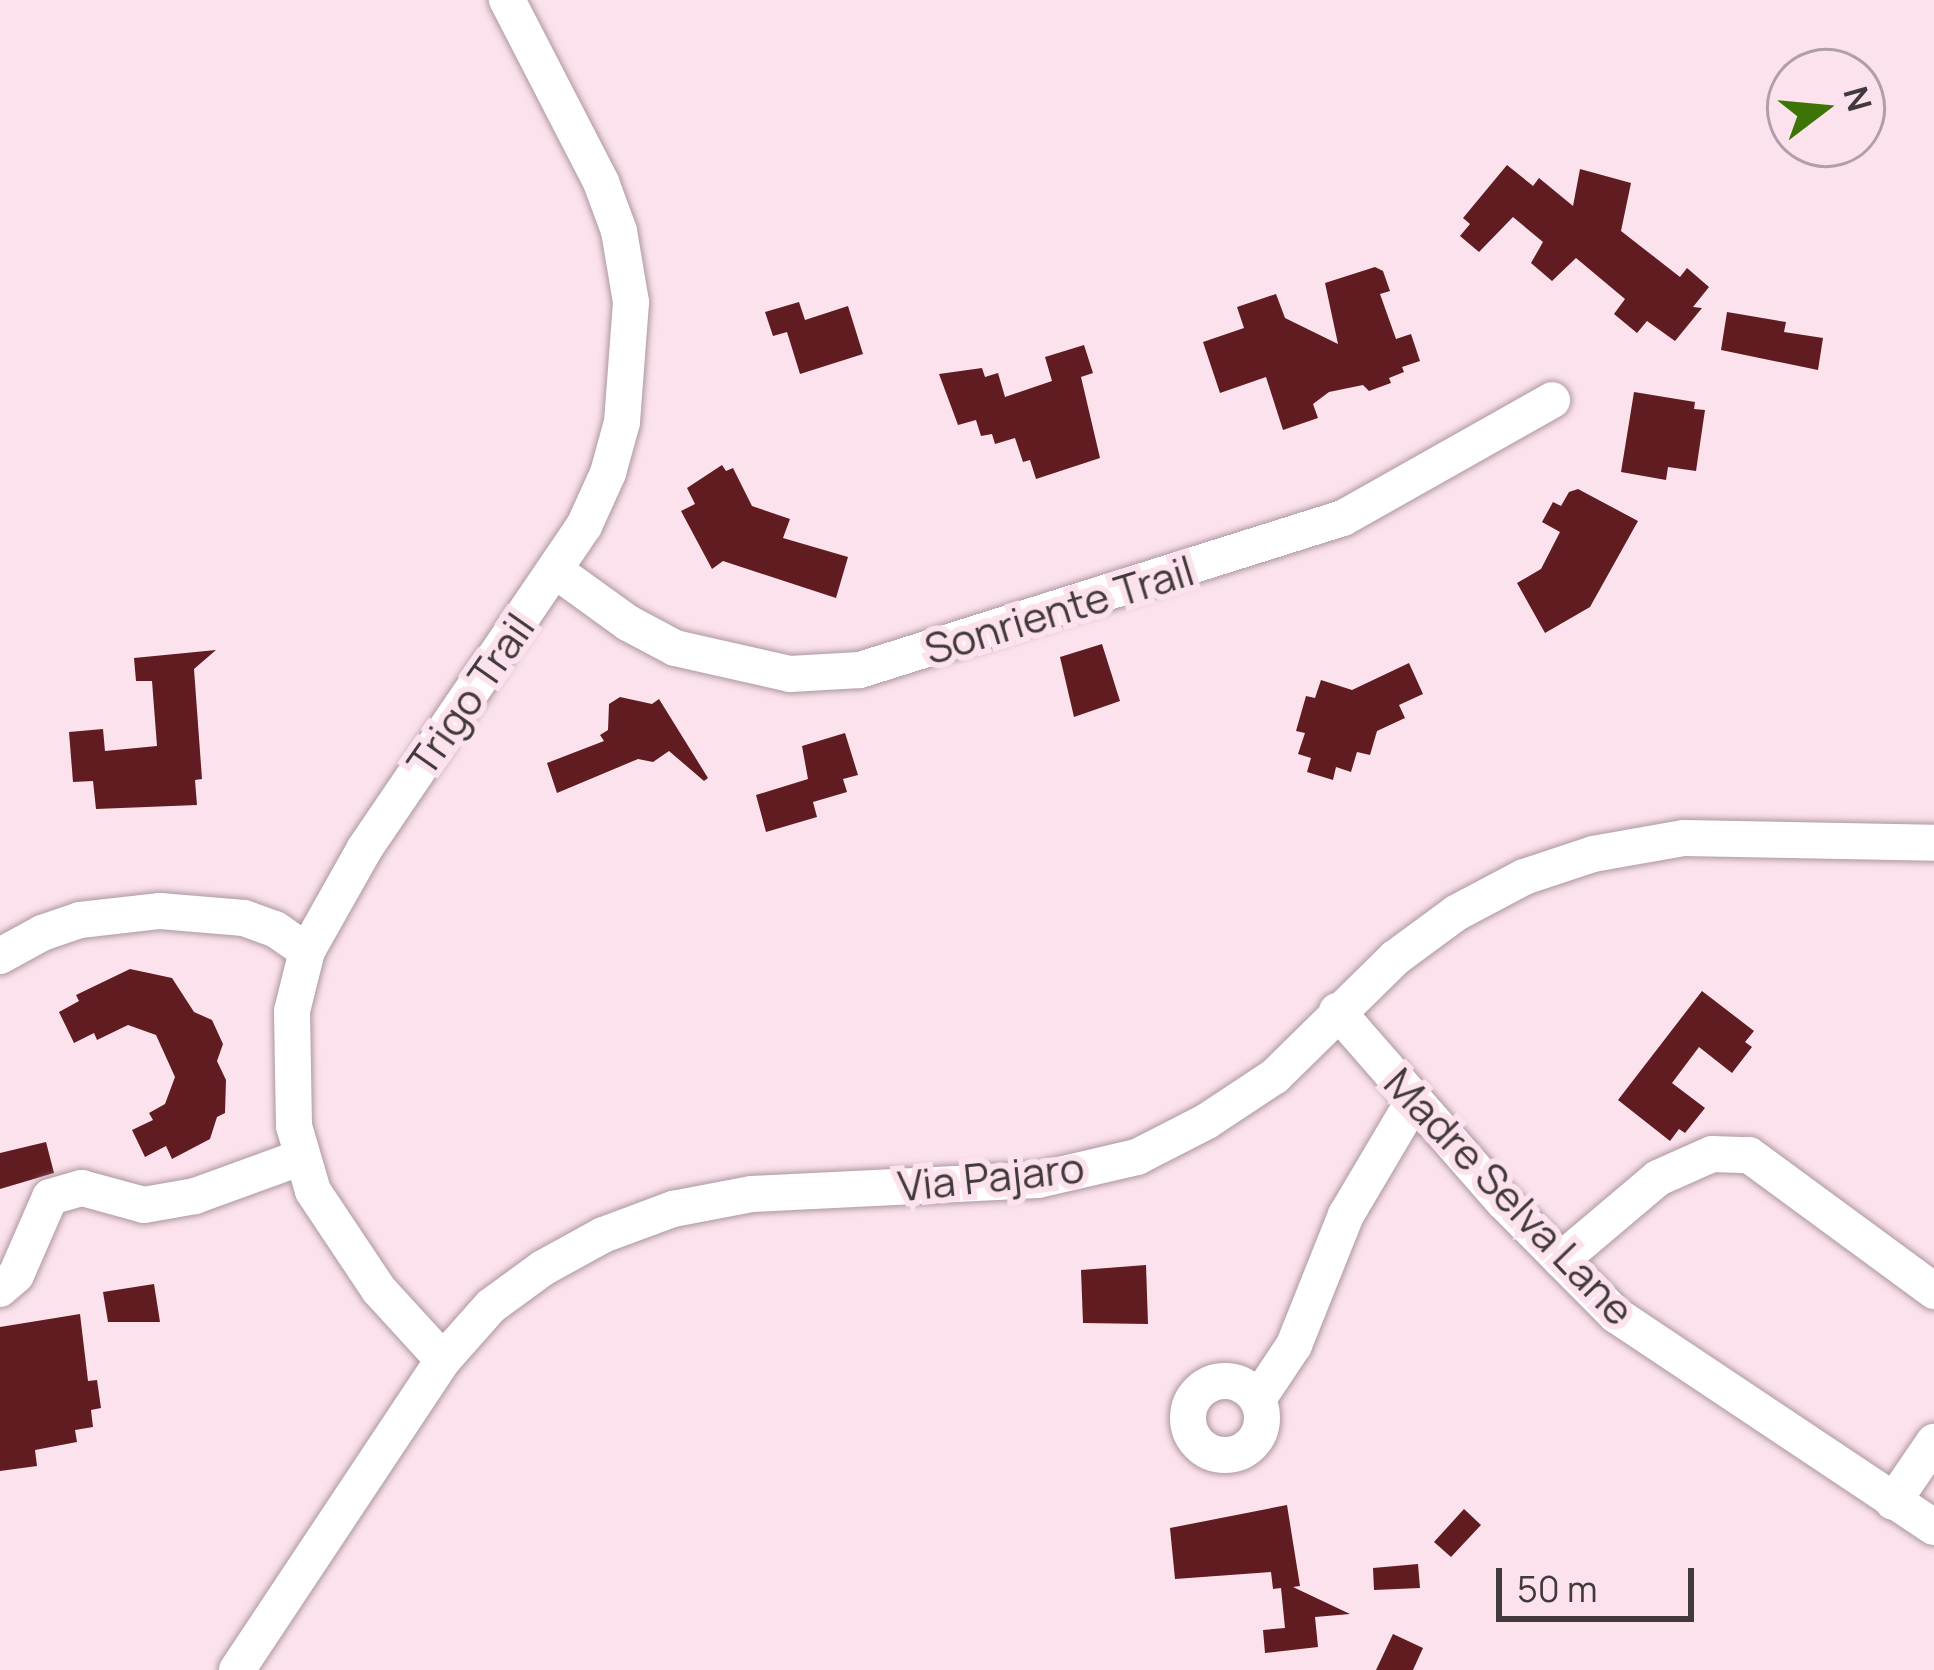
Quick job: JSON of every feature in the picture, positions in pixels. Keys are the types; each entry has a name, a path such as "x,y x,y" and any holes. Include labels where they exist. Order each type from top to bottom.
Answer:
{"street":[{"name":"Trigo Trail","path":"443,1360 339,1236 302,1157 294,1126 292,1011 307,951 364,848 556,571 584,526 613,456 629,366 631,302 619,231 601,182 507,0"},
{"name":"Sonriente Trail","path":"556,571 628,623 675,648 790,674 860,670 1343,518 1552,400"},
{"name":"Via Pajaro","path":"236,1670 443,1360 491,1306 543,1268 603,1235 673,1209 752,1193 1038,1180 1137,1157 1207,1121 1275,1076 1337,1011 1456,913 1524,877 1592,854 1684,838 1934,843"},
{"path":"0,956 42,932 80,920 160,910 244,919 274,929 307,951"},
{"name":"Madre Selva Lane","path":"1337,1011 1616,1315 1934,1527"},
{"path":"1258,1399 1294,1345 1346,1215 1414,1100"},
{"path":"1561,1260 1658,1178 1712,1154 1749,1154 1934,1291"},
{"path":"0,1289 16,1275 50,1197 82,1188 144,1205 195,1196 302,1157"},
{"path":"1893,1502 1934,1442"}],"building":[{"path":"1507,165 1533,186 1539,178 1573,206 1580,169 1631,183 1621,231 1680,277 1687,268 1709,287 1693,307 1702,308 1675,341 1647,321 1637,333 1614,314 1625,299 1576,258 1552,281 1531,263 1543,242 1513,217 1479,252 1460,236 1470,224 1463,218"},
{"path":"1375,267 1383,271 1390,291 1380,294 1396,339 1411,334 1420,361 1402,367 1404,372 1389,378 1391,383 1369,391 1363,385 1329,392 1313,404 1318,418 1283,430 1266,377 1220,393 1203,342 1244,328 1237,307 1276,294 1285,318 1338,344 1325,283"},
{"path":"799,302 805,320 848,306 863,354 800,374 787,332 773,336 765,312"},
{"path":"1727,312 1786,322 1784,332 1823,338 1818,370 1721,350"},
{"path":"1084,345 1093,373 1081,377 1100,458 1036,479 1030,460 1023,462 1015,438 995,444 992,434 981,436 976,420 958,425 939,374 982,368 985,377 998,373 1005,397 1052,381 1045,357"},
{"path":"1634,392 1695,402 1694,409 1705,410 1696,471 1668,467 1666,480 1621,472"},
{"path":"722,465 726,471 733,468 752,506 790,519 783,538 848,557 836,598 723,561 712,569 681,511 695,504 687,488"},
{"path":"1578,489 1638,521 1590,607 1545,633 1517,583 1541,569 1560,532 1542,522 1553,502 1561,506 1569,492"},
{"path":"1102,644 1120,701 1074,717 1060,657"},
{"path":"216,650 194,669 202,779 195,780 197,805 96,809 93,781 73,782 69,732 103,729 105,751 157,746 152,681 136,681 134,658"},
{"path":"1409,663 1423,694 1399,705 1405,718 1377,731 1370,755 1357,752 1351,772 1336,767 1333,780 1307,772 1311,758 1298,754 1305,733 1296,731 1306,696 1315,698 1321,680 1352,690"},
{"path":"620,697 652,704 659,699 708,778 704,781 669,751 653,762 638,759 557,793 547,763 604,741 600,735 608,730 609,704"},
{"path":"845,733 858,775 843,779 847,792 813,802 817,817 766,832 756,795 808,779 802,746"},
{"path":"130,969 172,978 194,1012 212,1020 223,1044 217,1061 226,1080 225,1113 217,1117 210,1139 172,1159 166,1146 145,1157 132,1130 153,1120 149,1113 165,1104 175,1077 156,1035 128,1025 97,1040 94,1033 74,1043 59,1012 79,1001 76,995"},
{"path":"1702,991 1754,1031 1745,1042 1752,1047 1732,1073 1699,1047 1672,1083 1705,1108 1685,1133 1679,1129 1670,1141 1618,1100"},
{"path":"46,1142 54,1173 0,1189 0,1153"},
{"path":"1146,1265 1148,1324 1083,1323 1081,1270"},
{"path":"154,1284 160,1322 108,1322 103,1292"},
{"path":"80,1314 88,1381 97,1380 101,1408 91,1410 93,1427 75,1430 77,1442 35,1450 37,1466 0,1471 0,1327"},
{"path":"1287,1505 1300,1586 1293,1587 1350,1614 1315,1617 1318,1647 1265,1653 1263,1630 1285,1628 1281,1588 1273,1589 1271,1572 1175,1579 1170,1528"},
{"path":"1464,1509 1481,1525 1451,1557 1434,1542"},
{"path":"1418,1564 1420,1588 1374,1590 1373,1568"},
{"path":"1393,1634 1423,1648 1413,1670 1376,1670"}]}
